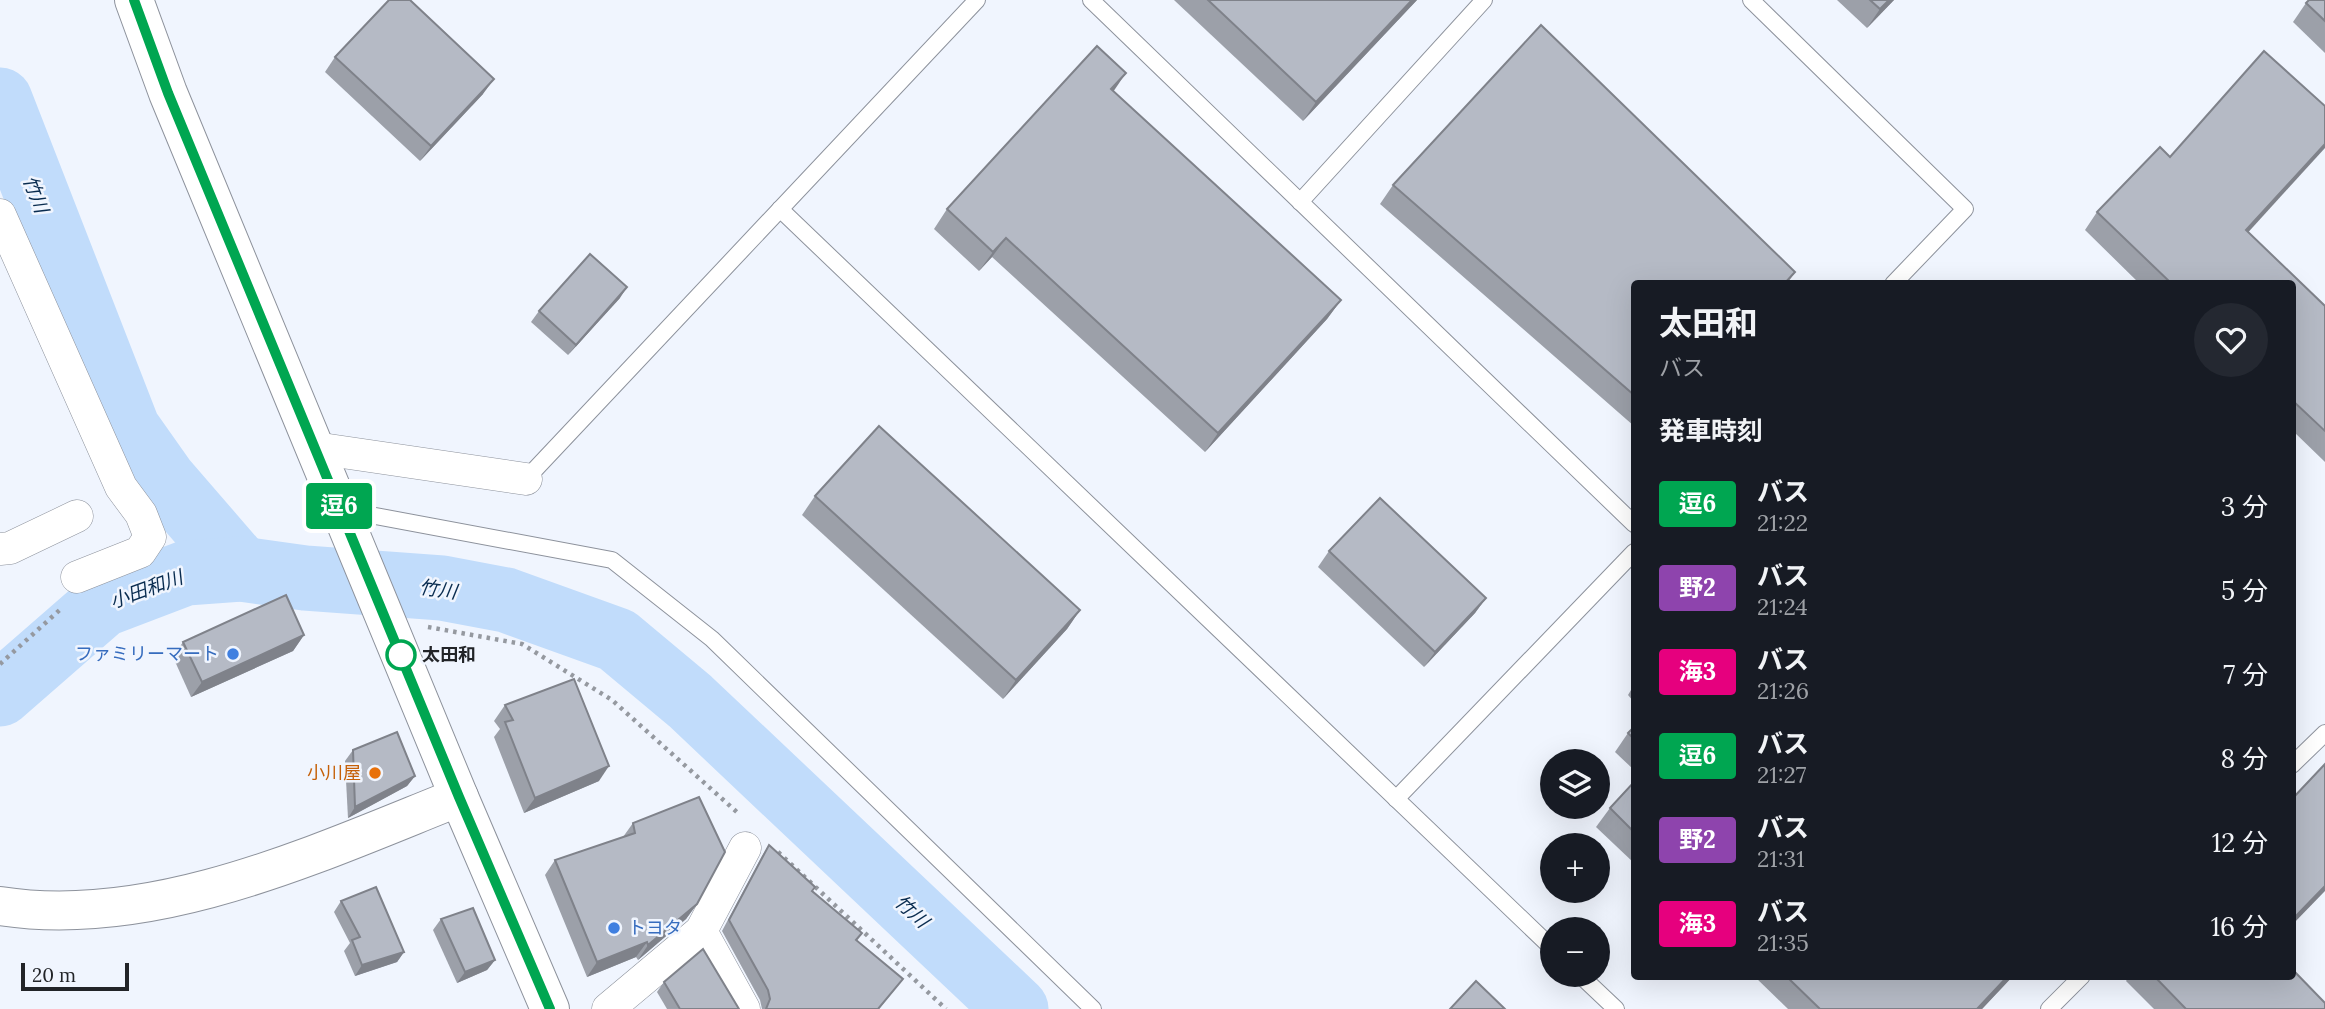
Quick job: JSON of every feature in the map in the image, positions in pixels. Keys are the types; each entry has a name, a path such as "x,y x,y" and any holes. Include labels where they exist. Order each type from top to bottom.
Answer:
{"main road":[{"path":"134,0 168,93 459,797 550,1009"},
{"path":"0,905 81,911 142,904 287,865 459,797"}],"street":[{"path":"0,215 121,487 141,514 150,537 141,552 77,577"},
{"path":"315,448 526,479"},
{"path":"0,549 10,548 77,516"},
{"path":"608,1009 701,932 753,837"},
{"path":"701,932 744,1009"}],"lane":[{"path":"526,479 977,0"},
{"path":"1091,0 1631,521"},
{"path":"1300,202 1484,0"},
{"path":"1751,0 1965,209 1897,280"},
{"path":"780,209 1540,937"},
{"path":"341,510 612,560 712,639 1093,1009"},
{"path":"1396,799 1631,555"},
{"path":"2296,761 2325,733"},
{"path":"2073,1009 2055,1003 2078,980"},
{"path":"1593,987 1616,1009"}],"path":[{"path":"0,664 76,595 77,577"},
{"path":"391,630 418,625 522,644 612,700 753,837 946,1009"}],"building":[{"path":"389,0 410,0 494,79 431,146 335,57"},
{"path":"1208,0 1412,0 1316,102"},
{"path":"1870,0 1889,0 1880,9"},
{"path":"2309,0 2325,0 2325,21 2306,3"},
{"path":"1541,25 1795,272 1788,280 1631,280 1631,392 1393,185"},
{"path":"1097,46 1126,73 1111,89 1341,300 1218,433 1006,238 993,252 947,209"},
{"path":"2264,51 2325,106 2325,144 2246,230 2325,306 2325,431 2296,404 2296,280 2168,280 2097,212 2160,147 2170,157"},
{"path":"590,254 627,287 576,345 539,311"},
{"path":"879,426 1080,610 1016,680 815,496"},
{"path":"1380,498 1486,598 1435,652 1329,551"},
{"name":"ファミリーマート","path":"286,595 304,635 202,682 183,642"},
{"path":"574,679 609,766 535,798 505,722 513,720 505,705"},
{"path":"397,732 415,776 355,807 353,750"},
{"path":"2325,764 2325,886 2296,916 2296,795"},
{"path":"1631,785 1631,829 1610,808"},
{"path":"699,797 725,852 697,904 648,945 647,942 597,962 555,860 635,833 633,823"},
{"path":"769,845 815,887 812,891 862,933 856,940 903,979 878,1009 766,1009 770,999 768,990 729,920"},
{"path":"376,887 404,952 362,965 352,940 360,937 341,901"},
{"path":"473,908 495,960 465,972 441,919"},
{"path":"703,949 739,1009 680,1009 664,982"},
{"path":"2296,973 2325,1003 2325,1009 2186,1009 2158,980 2296,980"},
{"path":"1790,980 2004,980 1977,1009 1820,1009"},
{"path":"1476,981 1505,1009 1450,1009"}],"waterway":[{"name":"竹川","path":"0,100 128,429 164,480 241,569"},
{"name":"竹川","path":"0,694 102,605 186,573 241,569 305,578 442,588 506,600 617,640 690,701 1016,1009"}],"bus line":[{"name":"逗6","path":"134,0 168,93 459,797 550,1009"}],"place":[{"name":"ファミリーマート","path":"233,654"},
{"name":"太田和","path":"401,655"},
{"name":"小川屋","path":"375,773"},
{"name":"トヨタ","path":"614,928"}],"water label":[{"name":"小田和川","path":"146,589"}]}
